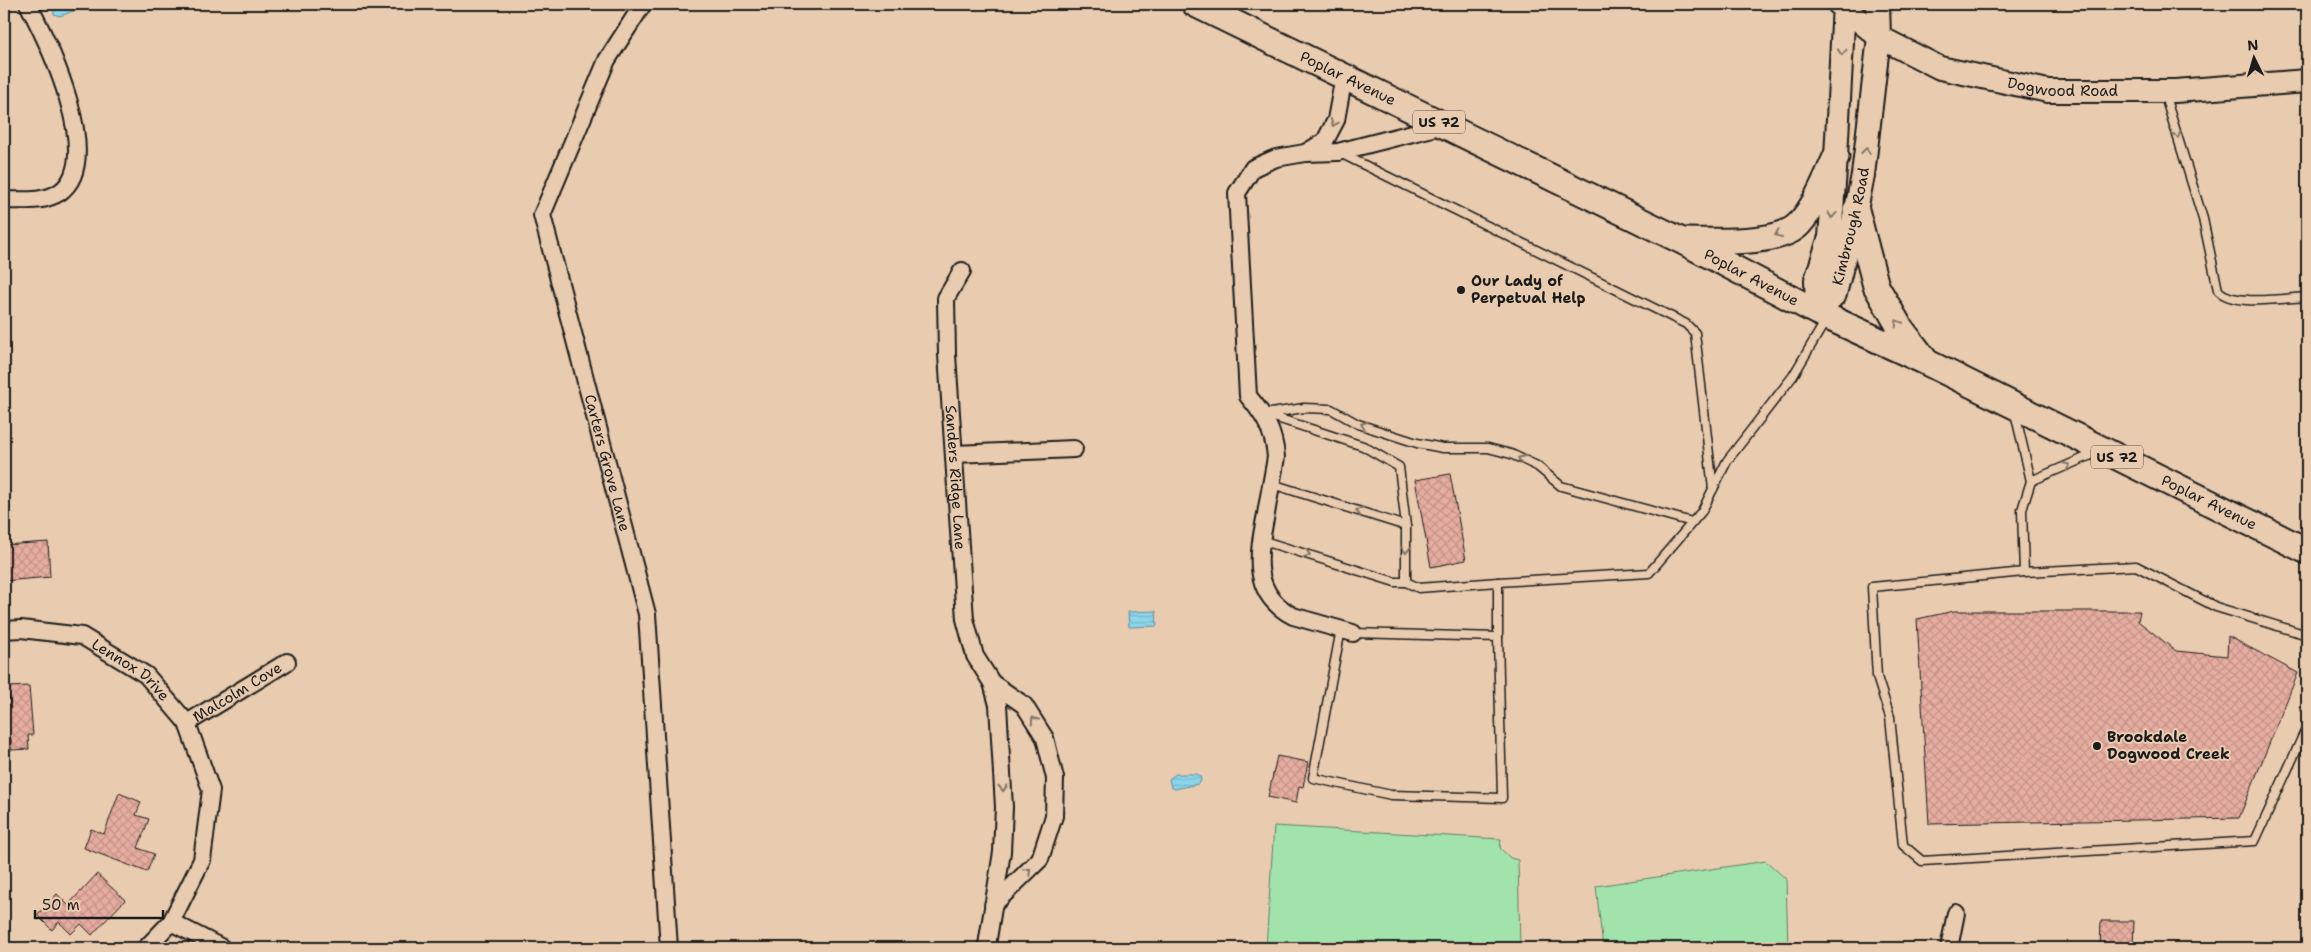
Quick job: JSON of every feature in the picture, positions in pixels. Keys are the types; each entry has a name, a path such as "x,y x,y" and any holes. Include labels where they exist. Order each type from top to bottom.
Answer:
{"main road":[{"name":"Poplar Avenue","path":"1195,4 1682,241 1823,314 1926,362 2307,551"},
{"path":"1682,241 1734,241 1771,238 1798,225 1819,194 1836,157"},
{"path":"1856,210 1876,286 1899,326 1926,362"}],"street":[{"path":"4,200 37,201 59,192 73,178 78,149 74,122 64,86 28,4"},
{"name":"Carters Grove Lane","path":"642,4 607,60 542,215 646,614 669,948"},
{"name":"Kimbrough Road","path":"1823,314 1835,294 1863,175 1879,37 1878,4"},
{"name":"Kimbrough Road","path":"1823,314 1816,280 1830,238 1836,157 1842,5"},
{"name":"Dogwood Road","path":"1842,5 1879,37 1940,68 2048,91 2164,91 2307,81"},
{"path":"1305,153 1325,141 1336,120 1344,76"},
{"path":"1347,631 1293,616 1274,602 1265,588 1259,569 1261,540 1276,457 1275,444 1264,414 1248,396 1238,193 1253,168 1276,158 1305,153 1338,152 1444,125"},
{"name":"Sanders Ridge Lane","path":"962,271 946,298 947,355 965,619 975,656 992,683 998,705 1004,807 1002,852 987,947"},
{"path":"955,454 1074,449"},
{"name":"Lennox Drive","path":"4,630 22,629 82,636 146,675 186,723 211,790 202,860 171,922 146,948"},
{"name":"Malcolm Cove","path":"186,723 287,662"},
{"name":"Sanders Ridge Lane","path":"992,683 1024,705 1046,738 1055,778 1054,816 1040,859 993,905"},
{"path":"1949,948 1956,913"},
{"path":"171,922 222,948"}],"lane":[{"path":"2164,91 2203,219 2213,278 2222,296 2246,300 2307,297"},
{"path":"1338,152 1686,324 1694,333 1713,489"},
{"path":"1261,540 1395,582 1406,582 1419,588 1649,573 1702,510 1727,461 1793,376 1823,314"},
{"path":"2014,406 2031,481 2022,510 2024,572"},
{"path":"1264,414 1304,408 1331,409 1358,424 1417,443 1443,448 1488,448 1511,454 1537,466 1561,486 1692,522"},
{"path":"1264,414 1363,446 1399,467 1406,526 1406,582"},
{"path":"2031,481 2103,450"},
{"path":"1271,484 1406,526"},
{"path":"2307,635 2216,607 2136,566 2024,572 1872,587 1877,677 1890,717 1903,845 1922,860 2255,841 2307,727"},
{"path":"1498,582 1502,798 1391,795 1313,778 1347,631 1498,637"}],"green space":[{"path":"1274,826 1501,839 1500,848 1510,858 1518,860 1520,948 1266,948"},
{"path":"1766,861 1786,879 1788,948 1603,948 1596,886"}],"water":[{"path":"54,4 92,4 60,16 54,14"},
{"path":"1156,611 1157,626 1129,627 1128,612"},
{"path":"1176,774 1196,774 1200,776 1201,781 1198,784 1175,789 1171,787 1169,779"}],"building":[{"path":"1450,474 1466,560 1431,567 1415,480"},
{"path":"48,542 50,577 4,581 4,545"},
{"name":"Brookdale Dogwood Creek","path":"1954,611 2140,611 2138,621 2176,651 2227,656 2228,636 2298,673 2239,818 1929,824 1917,619"},
{"path":"29,686 33,735 28,735 29,749 11,750 11,739 4,740 4,705 10,705 8,687"},
{"path":"1277,756 1308,762 1303,787 1299,786 1296,803 1268,797"},
{"path":"119,793 141,802 136,815 149,819 138,848 154,854 147,872 84,848 91,829 104,834"},
{"path":"97,874 125,900 92,935 81,924 71,934 59,922 52,930 37,915 57,894 68,905"},
{"path":"2101,921 2134,921 2133,948 2100,948"}],"place":[{"name":"Our Lady of Perpetual Help","path":"1461,290"},
{"name":"Brookdale Dogwood Creek","path":"2097,746"}]}
